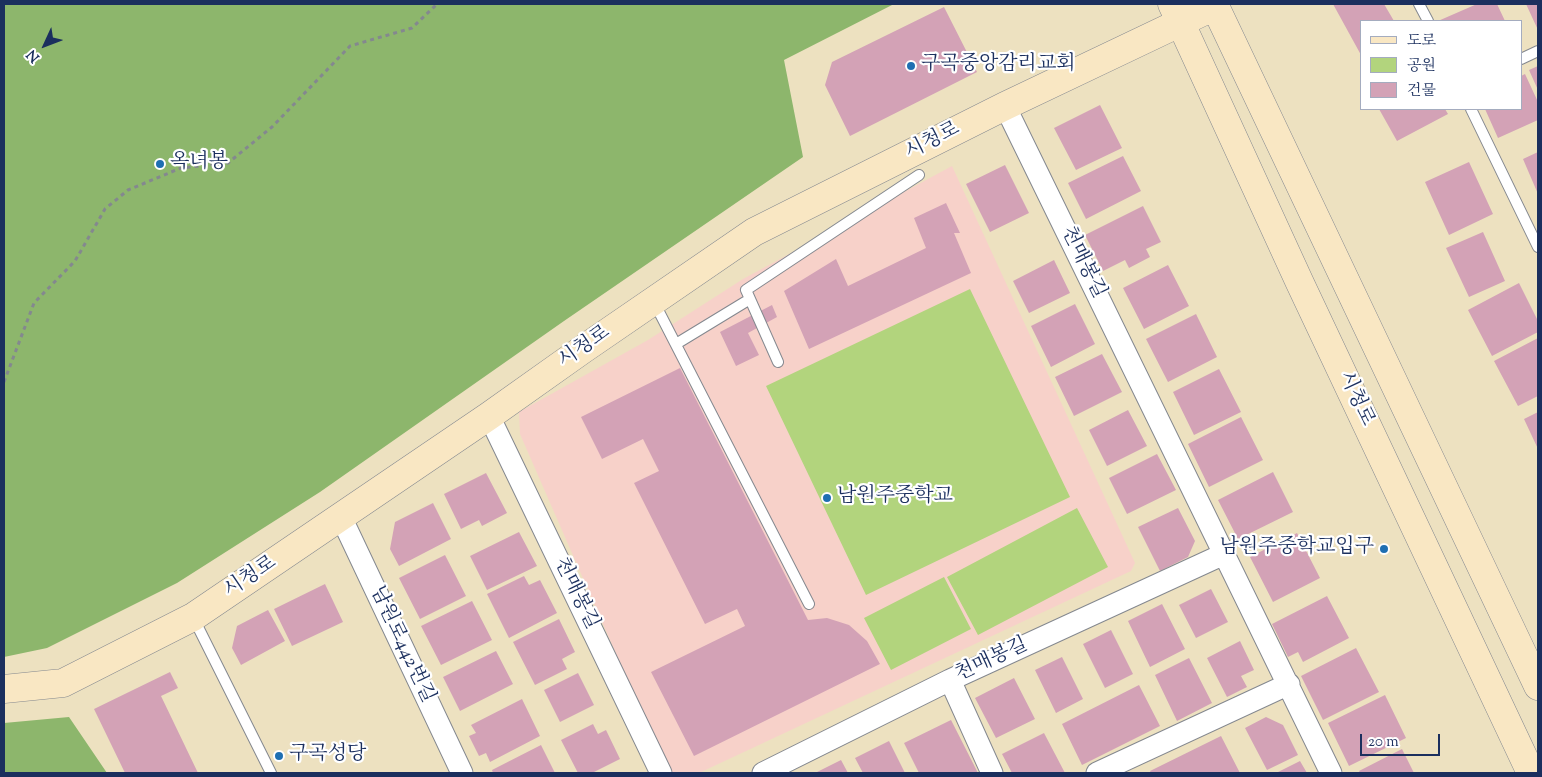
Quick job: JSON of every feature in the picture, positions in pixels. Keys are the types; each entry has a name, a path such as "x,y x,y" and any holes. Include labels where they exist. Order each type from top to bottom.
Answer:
{"street":[{"path":"1177,13 1216,4 1538,686"},
{"name":"시청로","path":"4,689 63,683 193,617 489,416 754,232 1005,106 1177,13 1299,281 1531,773"},
{"name":"천매봉길","path":"1005,106 1332,773"},
{"name":"천매봉길","path":"489,416 661,773"},
{"name":"남원로442번길","path":"341,517 462,773"},
{"name":"천매봉길","path":"763,773 950,680 1224,554"},
{"path":"950,680 992,773"},
{"path":"1097,773 1289,684"}],"lane":[{"path":"1419,4 1427,20"},
{"path":"1522,59 1538,51"},
{"path":"1472,110 1534,228 1538,247"},
{"path":"778,362 746,290 919,175"},
{"path":"676,344 750,299"},
{"path":"654,302 809,604"},
{"path":"193,617 271,773"}],"path":[{"path":"4,382 34,303 75,261 105,209 128,190 181,168 228,164 272,127 350,46 412,28 437,4"}],"shaded area":[{"name":"남원주중학교","path":"952,166 1135,563 1131,571 699,773 668,773 520,434 519,412 648,340 743,279"}],"green space":[{"path":"4,4 894,4 784,60 803,157 320,492 177,583 47,648 4,657"},
{"path":"970,289 1070,497 866,595 766,386"},
{"path":"1077,508 1108,567 978,635 947,577"},
{"path":"944,577 971,629 891,670 864,618"},
{"path":"69,717 107,773 4,773 4,723"}],"building":[{"path":"1333,4 1384,4 1393,20 1360,20 1360,53"},
{"path":"1477,4 1497,4 1505,20 1440,20"},
{"path":"1526,4 1538,4 1538,30"},
{"path":"944,7 977,72 850,136 825,85 832,62"},
{"path":"1538,66 1538,90 1529,70"},
{"path":"1525,74 1538,102 1538,120 1498,138 1485,110 1522,110 1522,76"},
{"path":"1100,105 1122,148 1076,170 1054,128"},
{"path":"1380,110 1446,110 1448,114 1397,141"},
{"path":"1538,152 1538,194 1523,159"},
{"path":"1123,156 1141,191 1086,219 1068,183"},
{"path":"1469,162 1493,214 1449,235 1425,182"},
{"path":"1005,165 1029,213 990,232 966,184"},
{"path":"946,203 960,233 954,233 971,273 809,349 784,291 836,259 848,286 926,248 914,218"},
{"path":"1143,206 1161,242 1146,249 1150,257 1129,268 1125,260 1103,271 1085,235"},
{"path":"1483,232 1505,281 1469,297 1446,248"},
{"path":"1054,260 1070,293 1029,313 1013,281"},
{"path":"1168,265 1189,306 1144,329 1123,288"},
{"path":"1519,283 1538,321 1538,332 1492,356 1468,310"},
{"path":"1075,304 1095,344 1051,367 1031,326"},
{"path":"772,305 777,317 748,333 759,355 736,366 720,332"},
{"path":"1196,314 1217,357 1168,382 1146,339"},
{"path":"1538,338 1538,396 1518,406 1494,361"},
{"path":"1102,354 1122,392 1074,416 1055,377"},
{"path":"680,368 808,620 827,618 849,625 867,641 880,664 694,756 651,672 745,626 737,609 705,624 634,483 659,471 643,439 602,459 581,417"},
{"path":"1219,369 1241,412 1194,435 1173,392"},
{"path":"1128,410 1147,446 1107,466 1089,430"},
{"path":"1538,412 1538,449 1524,419"},
{"path":"1241,417 1263,460 1209,487 1188,444"},
{"path":"1157,454 1176,490 1127,514 1109,478"},
{"path":"1273,472 1293,512 1238,539 1218,500"},
{"path":"486,473 507,513 482,526 479,520 461,529 444,494"},
{"path":"433,503 451,539 399,566 390,549 395,522"},
{"path":"1178,508 1195,541 1188,557 1160,571 1138,527"},
{"path":"519,532 537,566 487,590 470,556"},
{"path":"1297,533 1320,578 1273,602 1250,557"},
{"path":"445,555 466,596 420,619 399,578"},
{"path":"524,576 529,585 540,580 557,613 509,638 487,594"},
{"path":"325,584 343,622 292,646 274,609"},
{"path":"1211,589 1228,622 1196,638 1179,605"},
{"path":"1327,596 1349,638 1303,662 1298,652 1288,657 1272,624"},
{"path":"472,601 492,640 441,665 421,626"},
{"path":"1162,604 1185,649 1150,667 1128,621"},
{"path":"268,610 285,641 241,665 232,648 237,626"},
{"path":"559,619 575,652 562,659 567,669 535,685 513,642"},
{"path":"1111,630 1133,674 1105,688 1083,644"},
{"path":"1240,641 1254,670 1241,676 1247,687 1227,697 1207,658"},
{"path":"1356,648 1379,692 1323,720 1301,676"},
{"path":"496,651 513,684 460,711 443,677"},
{"path":"1062,657 1083,699 1056,713 1035,670"},
{"path":"1189,658 1212,703 1177,721 1155,675"},
{"path":"170,672 178,688 161,696 198,773 125,773 94,709"},
{"path":"578,673 594,705 560,722 544,690"},
{"path":"1014,678 1035,719 996,738 975,698"},
{"path":"1139,685 1160,726 1082,765 1062,724"},
{"path":"1385,695 1406,738 1349,766 1328,723"},
{"path":"522,699 540,736 490,762 486,753 479,756 469,736 476,733 471,725"},
{"path":"1266,717 1283,725 1298,755 1267,770 1245,728"},
{"path":"951,720 978,773 919,773 904,743"},
{"path":"593,724 598,734 606,730 620,759 592,773 578,773 561,740"},
{"path":"1044,733 1065,773 1012,773 1002,754"},
{"path":"1221,736 1240,773 1151,773 1150,771"},
{"path":"889,741 905,773 863,773 855,758"},
{"path":"541,745 555,773 493,773 492,770"},
{"path":"1402,749 1414,773 1360,773 1359,771"},
{"path":"841,760 848,773 815,773"},
{"path":"1300,761 1307,773 1276,773"}],"place":[{"name":"구곡중앙감리교회","path":"911,66"},
{"name":"옥녀봉","path":"160,164"},
{"name":"남원주중학교","path":"827,498"},
{"name":"남원주중학교입구","path":"1384,549"},
{"name":"구곡성당","path":"279,756"}]}
